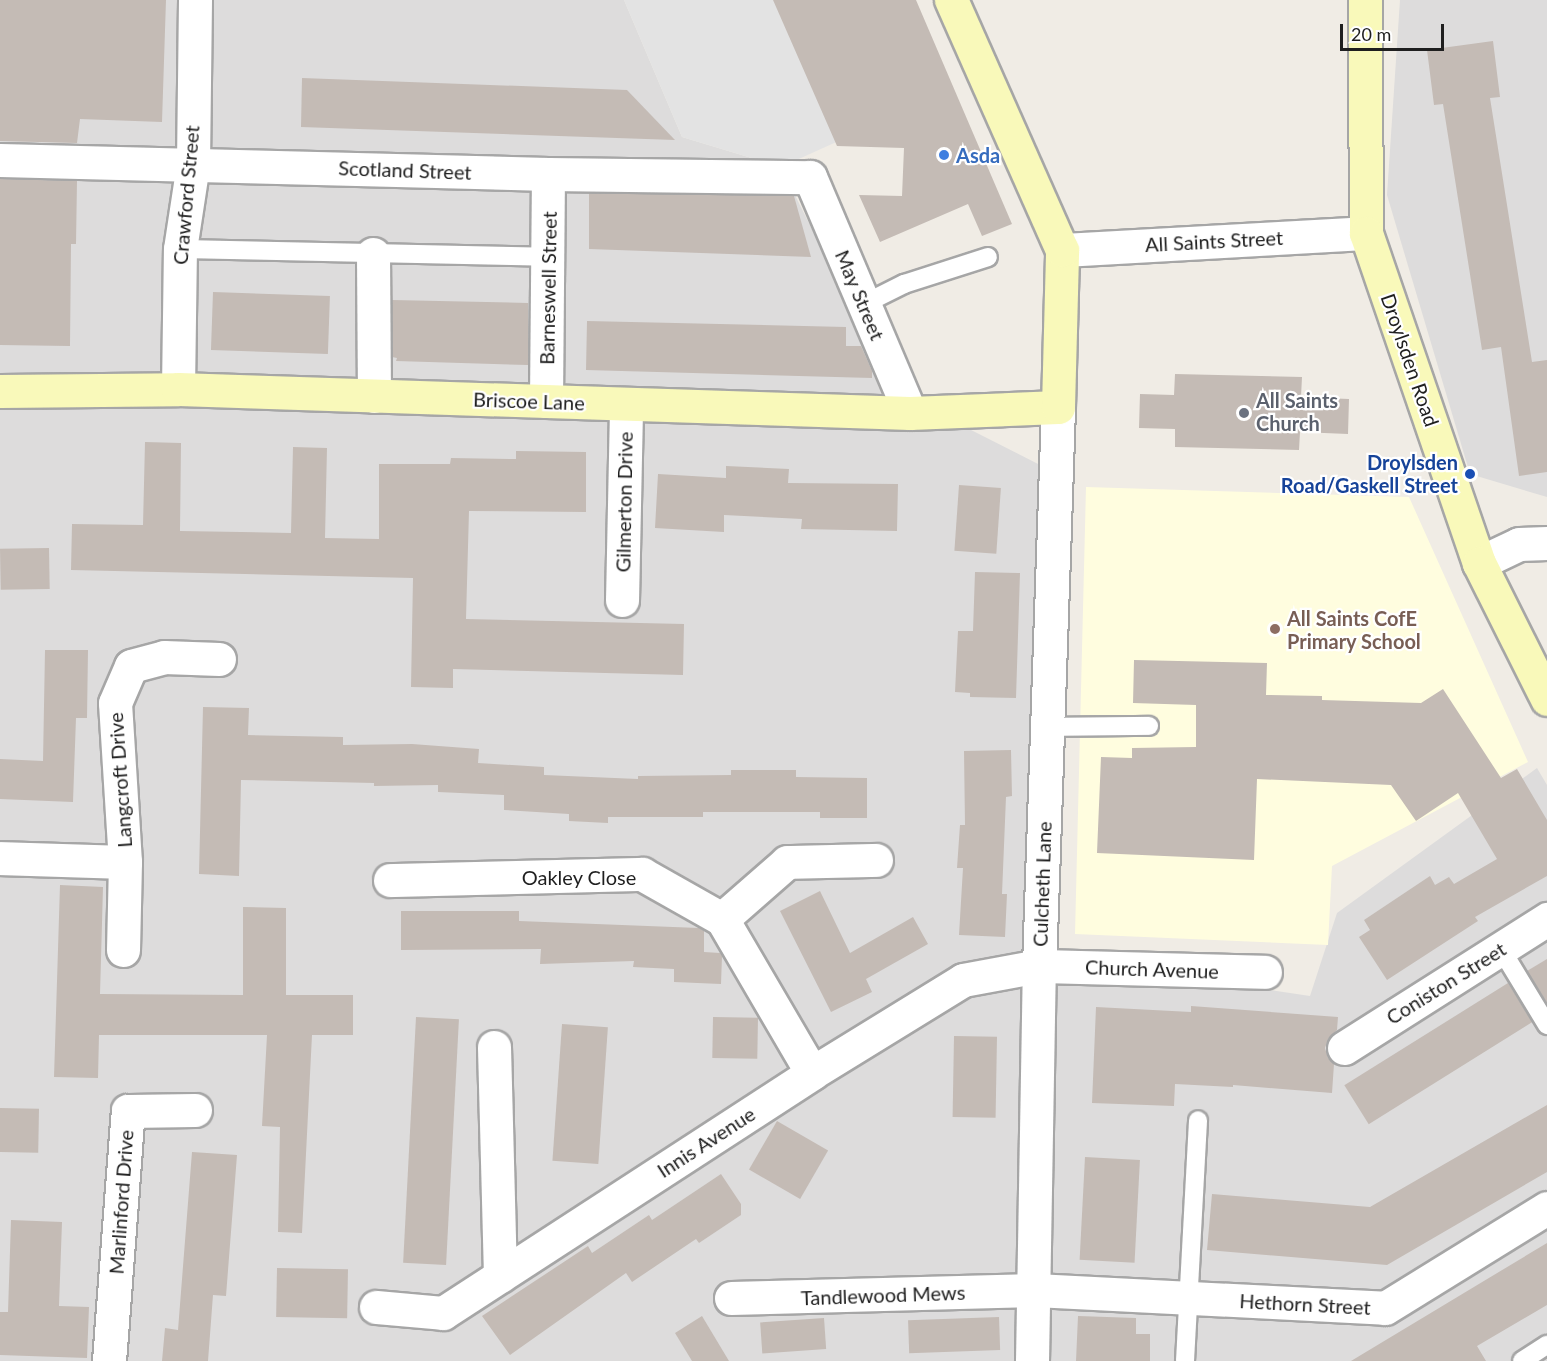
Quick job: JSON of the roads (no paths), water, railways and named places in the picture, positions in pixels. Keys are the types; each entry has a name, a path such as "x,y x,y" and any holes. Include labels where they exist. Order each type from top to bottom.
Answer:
{"street":[{"name":"Crawford Street","path":"178,389 180,249 192,164 195,0"},
{"path":"951,0 1062,250 1058,407"},
{"name":"Droylsden Road","path":"1365,0 1366,233 1479,563 1547,699"},
{"name":"Scotland Street","path":"0,160 548,174 810,177"},
{"name":"Barneswell Street","path":"546,401 548,174"},
{"name":"May Street","path":"810,177 910,413"},
{"name":"All Saints Street","path":"1062,250 1366,233"},
{"path":"373,254 374,396"},
{"name":"Briscoe Lane","path":"0,391 178,389 910,413 1058,407"},
{"name":"Gilmerton Drive","path":"622,600 626,404"},
{"name":"Culcheth Lane","path":"1032,1361 1039,966 1058,407"},
{"path":"1479,563 1519,543 1547,543"},
{"name":"Langcroft Drive","path":"0,858 125,862 115,703 131,666 164,657 219,659"},
{"path":"812,1073 722,919 787,862 876,860"},
{"path":"123,950 125,862"},
{"name":"Oakley Close","path":"390,880 642,874 722,919"},
{"name":"Coniston Street","path":"1344,1048 1547,919"},
{"name":"Church Avenue","path":"1039,966 1265,972"},
{"name":"Innis Avenue","path":"376,1307 443,1312 812,1073 963,980 1039,966"},
{"path":"494,1047 500,1276"},
{"name":"Marlinford Drive","path":"109,1361 128,1111 195,1110"},
{"name":"Hethorn Street","path":"1035,1290 1385,1308 1547,1208"},
{"name":"Tandlewood Mews","path":"731,1298 1035,1290"}],"lane":[{"path":"180,249 549,257"},
{"path":"864,304 904,284 988,257"},
{"path":"1047,727 1149,726"},
{"path":"1501,948 1547,1024"},
{"path":"1185,1361 1198,1120"},
{"path":"1522,1361 1547,1345"}],"place":[{"name":"Asda","path":"944,155"},
{"name":"All Saints Church","path":"1244,413"},
{"name":"Droylsden Road/Gaskell Street","path":"1470,474"},
{"name":"All Saints CofE Primary School","path":"1275,629"}]}
